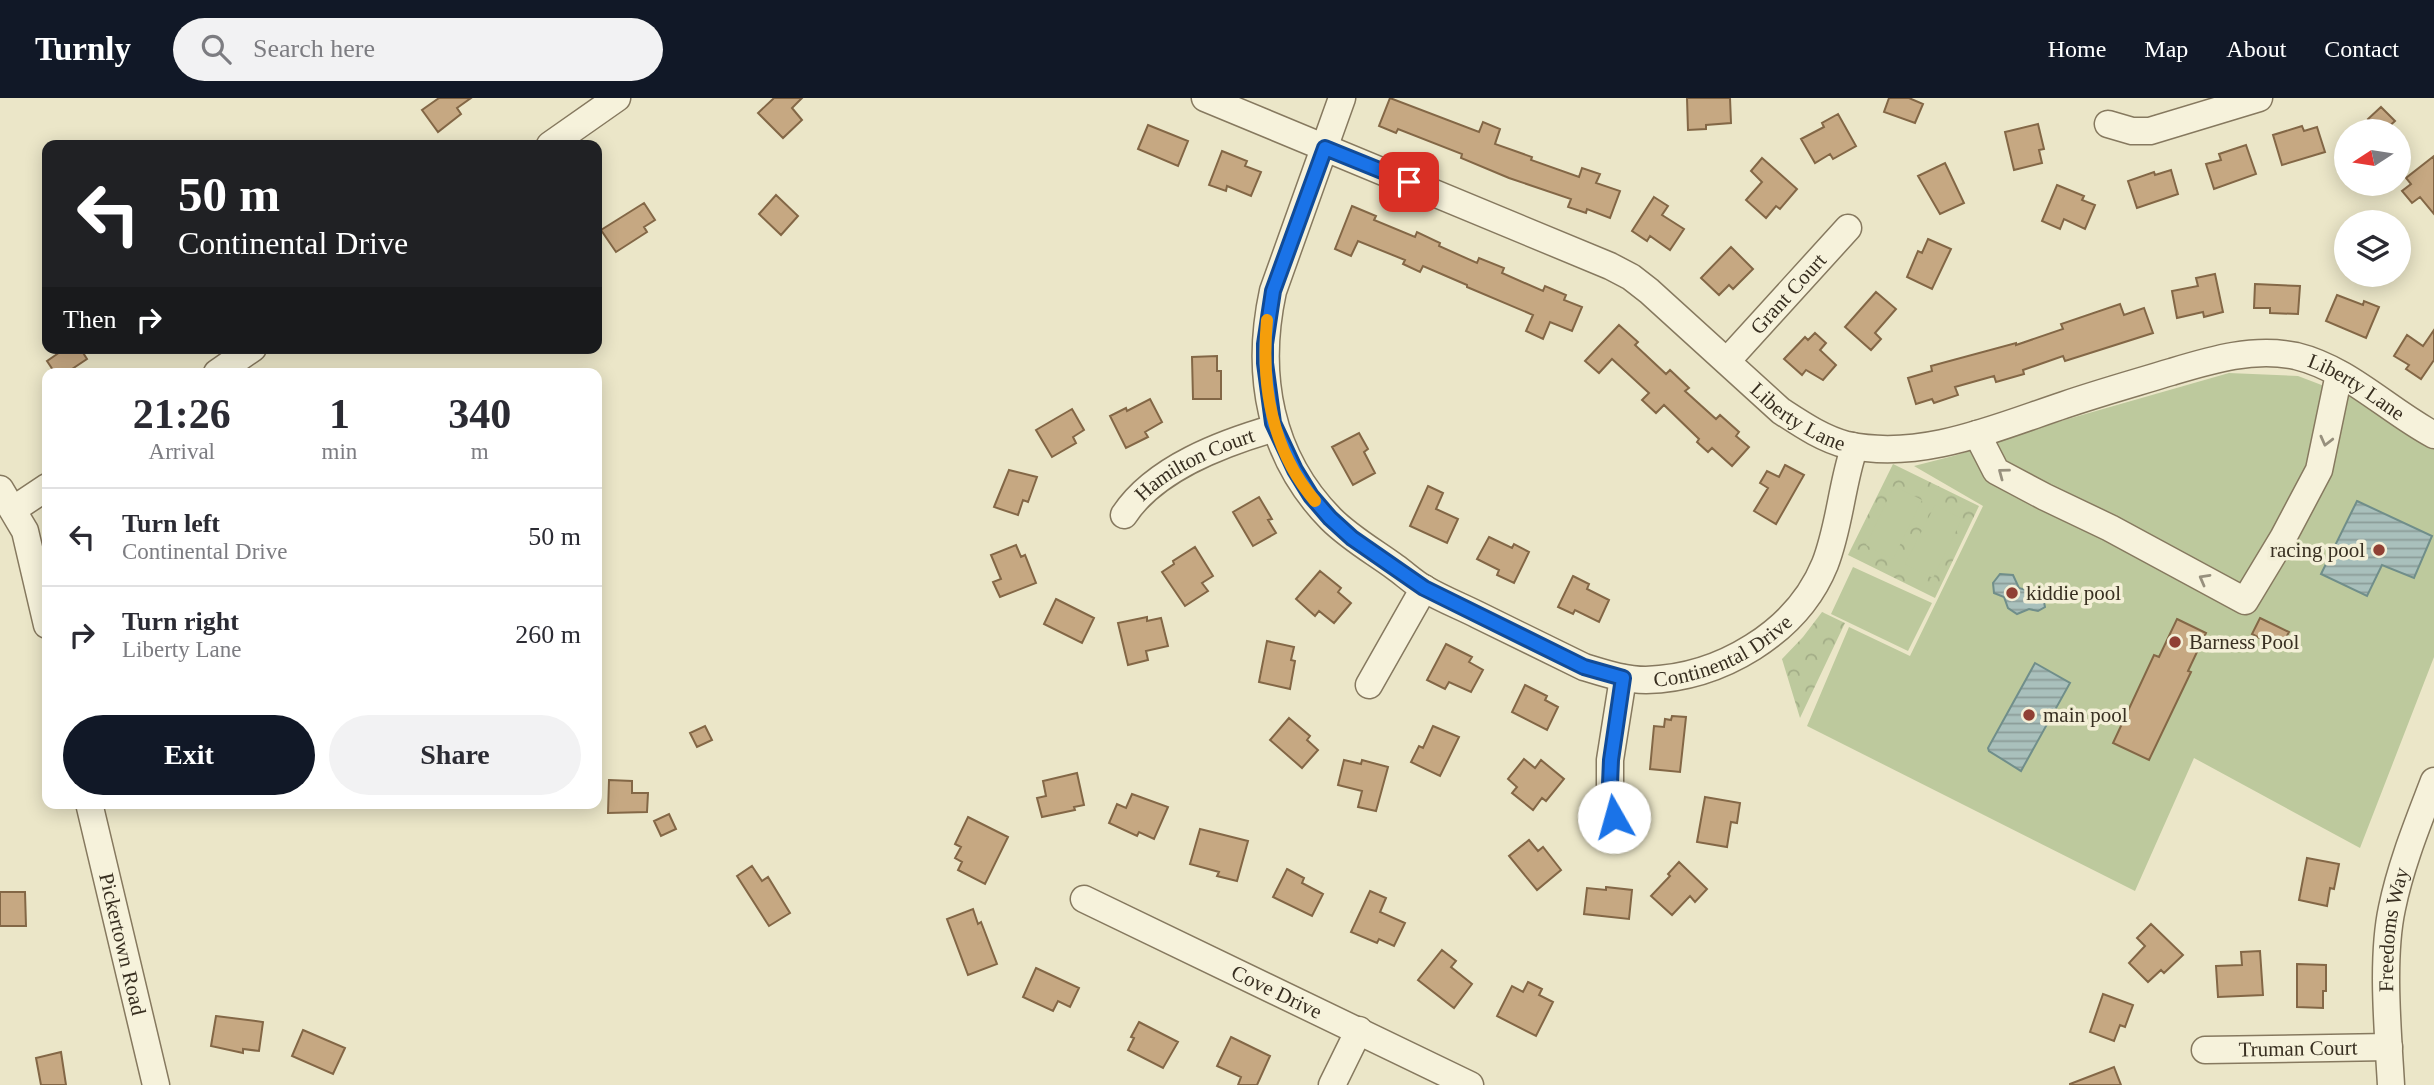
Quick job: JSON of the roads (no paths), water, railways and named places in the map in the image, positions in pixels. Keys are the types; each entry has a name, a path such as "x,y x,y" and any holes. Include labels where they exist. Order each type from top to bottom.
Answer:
{"street":[{"path":"557,140 617,98"},
{"name":"Liberty Lane","path":"1205,98 1610,266 1649,291 1781,411 1824,436 1852,446 1900,449 1928,446 1977,434 2079,400 2234,355 2295,356 2329,368 2434,435"},
{"name":"Continental Drive","path":"1342,98 1273,291 1267,317 1265,363 1268,401 1275,428 1311,496 1352,538 1424,588 1584,667 1623,678 1645,680 1679,677 1703,669 1762,641 1782,626 1813,588 1833,543 1852,446"},
{"path":"2108,124 2132,131 2150,131 2259,98"},
{"name":"Grant Court","path":"1727,361 1848,228"},
{"path":"224,368 244,354"},
{"path":"1977,434 1996,471 2110,528 2245,601 2283,538 2319,470 2339,374"},
{"name":"Hamilton Court","path":"1124,514 1145,489 1179,468 1219,446 1275,428"},
{"path":"42,488 7,499 25,531 42,604"},
{"path":"1369,685 1424,588"},
{"path":"1614,817 1610,784 1611,760 1623,678"},
{"name":"Freedoms Way","path":"2390,1085 2388,953 2391,911 2402,868 2427,822 2434,781"},
{"name":"Pickertown Road","path":"90,809 156,1085"},
{"name":"Cove Drive","path":"1084,899 1470,1085"},
{"path":"1332,1085 1359,1030"},
{"name":"Truman Court","path":"2205,1050 2389,1047"}],"water":[{"name":"racing pool","path":"2357,501 2432,536 2414,578 2382,565 2367,596 2321,574"},
{"name":"kiddie pool","path":"2000,574 2013,575 2019,588 2030,595 2043,597 2045,607 2038,611 2029,609 2017,614 2008,608 2004,597 1994,593 1993,583"},
{"name":"main pool","path":"2035,663 2070,683 2021,771 1988,748"}],"place":[{"name":"racing pool","path":"2379,550"},
{"name":"kiddie pool","path":"2012,593"},
{"name":"Barness Pool","path":"2175,642"},
{"name":"main pool","path":"2029,715"}]}
